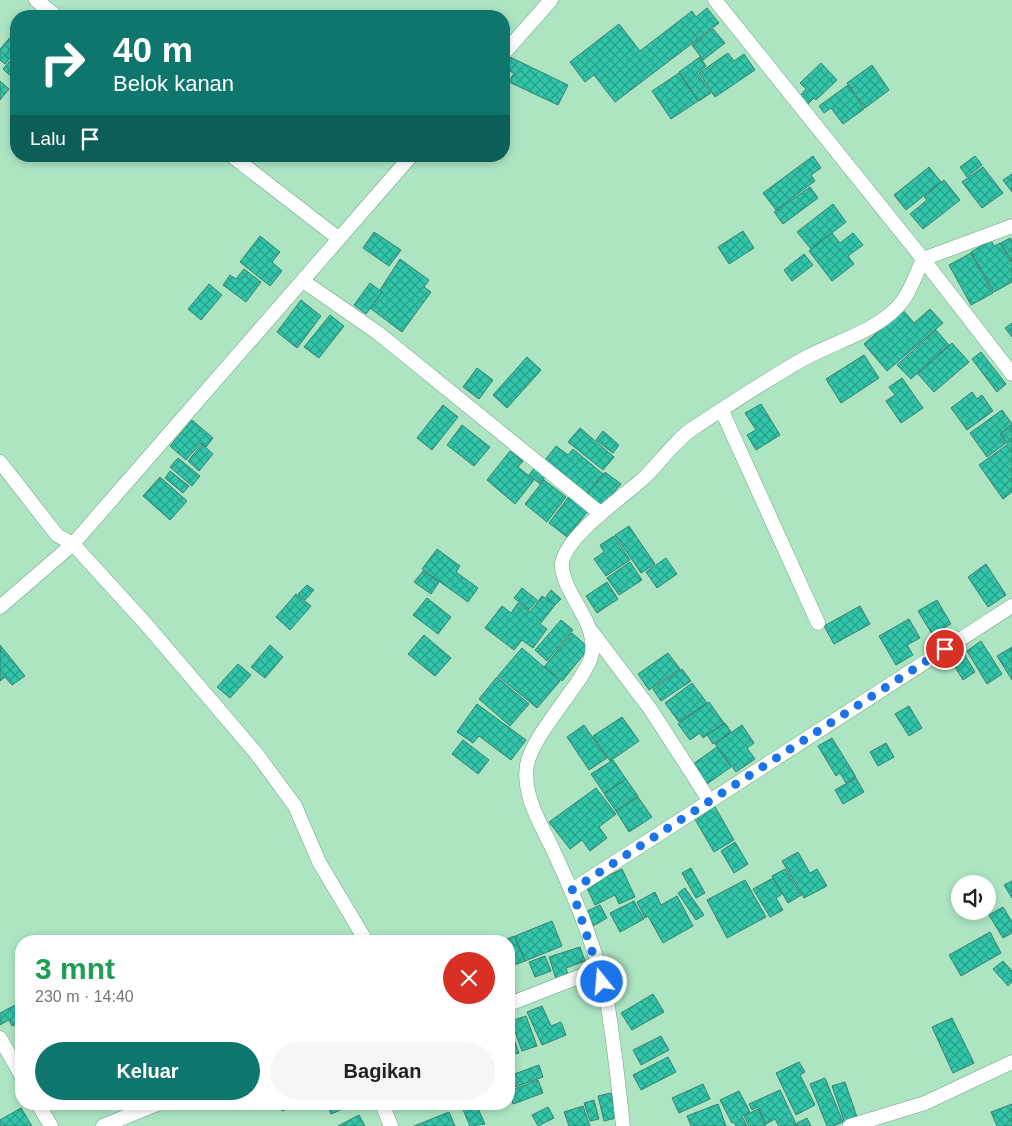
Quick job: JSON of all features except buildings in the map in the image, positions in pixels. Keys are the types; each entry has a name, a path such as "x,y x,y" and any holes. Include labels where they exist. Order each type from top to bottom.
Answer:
{"street":[{"path":"36,0 48,10"},
{"path":"510,46 551,0"},
{"path":"715,0 924,259 1012,374"},
{"path":"240,162 338,238"},
{"path":"0,607 72,544 338,238 407,162"},
{"path":"709,800 651,710 590,630 564,575 562,564 564,553 600,513 643,479 692,428 807,357 858,334 881,320 904,299 924,259 1012,226"},
{"path":"303,280 378,334 600,513"},
{"path":"722,411 818,623"},
{"path":"0,462 57,535 72,544 145,623 256,753 295,806 319,862 362,935"},
{"path":"572,890 1012,606"},
{"path":"590,630 593,649 591,660 562,706 534,744 527,765 527,784 531,803 572,890 599,969 606,995 623,1126"},
{"path":"515,1002 599,969"},
{"path":"0,1038 15,1064"},
{"path":"850,1126 866,1124 926,1103 1012,1062"},
{"path":"42,1110 51,1126"},
{"path":"103,1126 142,1110"},
{"path":"384,1110 390,1126"}],"route":[{"path":"602,982 572,890 945,649"}]}
